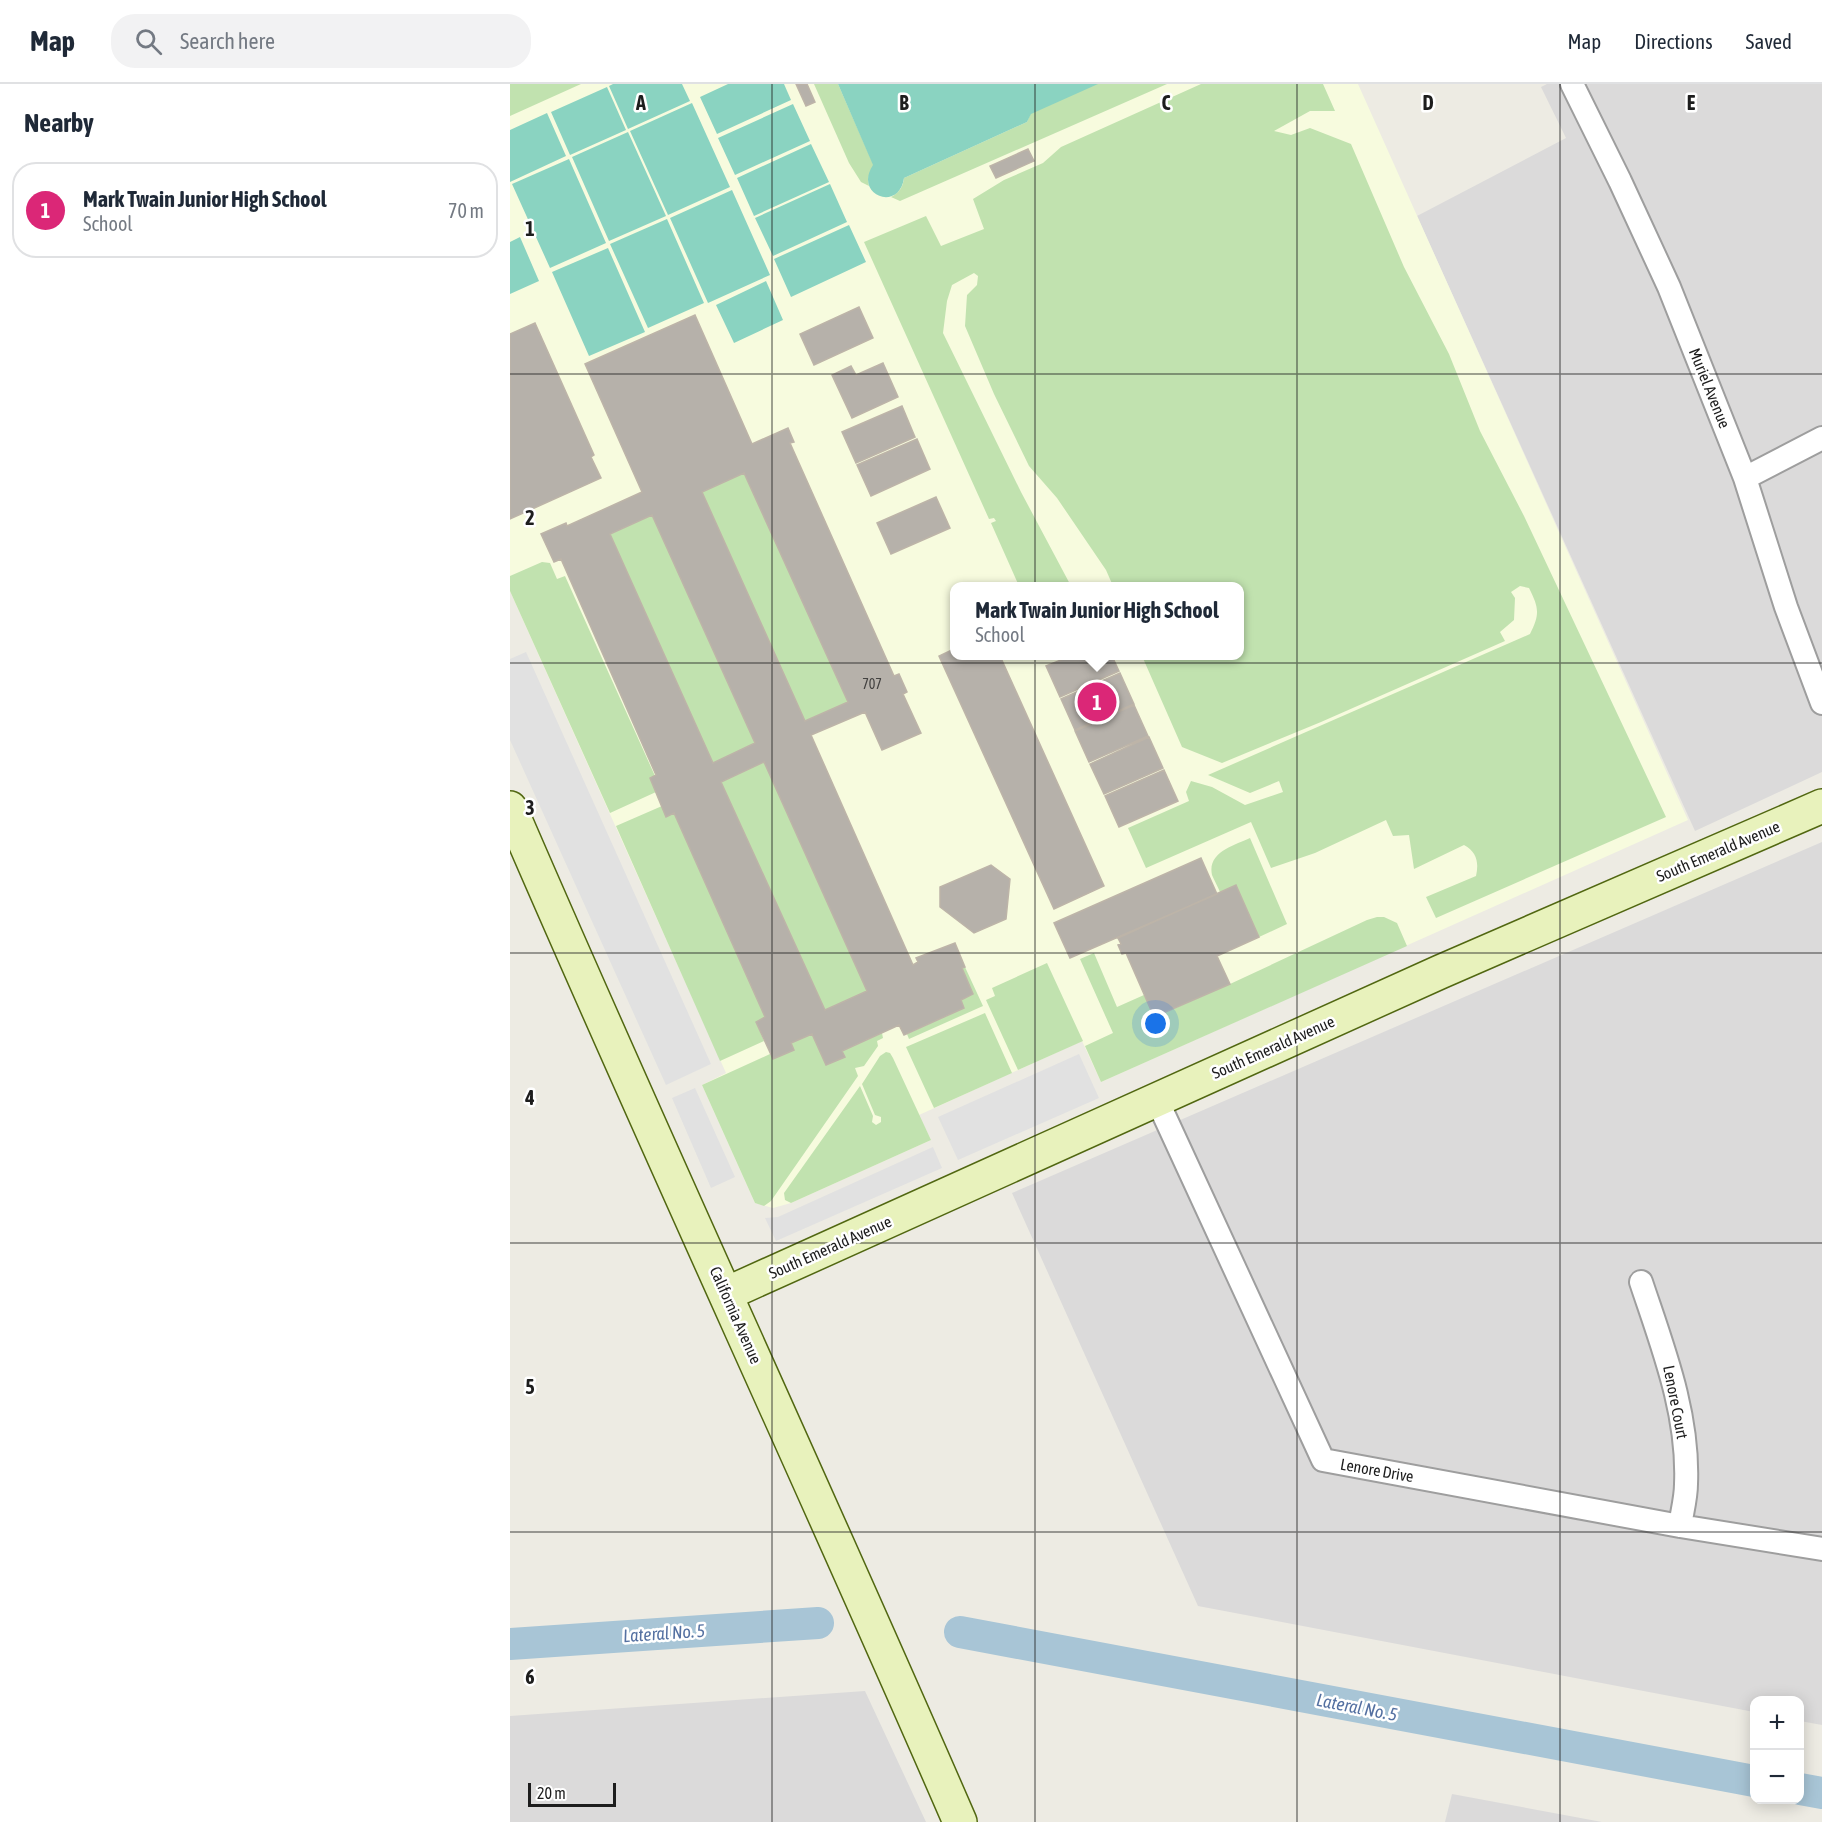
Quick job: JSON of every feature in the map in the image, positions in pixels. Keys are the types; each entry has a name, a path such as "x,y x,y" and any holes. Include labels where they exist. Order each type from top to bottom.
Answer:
{"street":[{"name":"Muriel Avenue","path":"1572,84 1670,287 1745,478 1786,607 1822,703"},
{"path":"1745,478 1822,438"},
{"name":"South Emerald Avenue","path":"726,1294 1440,972 1822,806"},
{"name":"California Avenue","path":"510,808 574,958 960,1822"},
{"name":"Lenore Drive","path":"1157,1100 1323,1460 1680,1526 1822,1549"},
{"name":"Lenore Court","path":"1641,1282 1669,1364 1684,1426 1686,1485 1680,1526"}],"shaded area":[{"path":"510,84 1358,84 1688,820 1101,1082 1082,1041 919,1115 931,1140 791,1203 773,1208 755,1203 702,1085 726,1073 510,591"},
{"path":"613,84 682,84 690,101 628,129 609,86"},
{"path":"728,84 784,84 791,100 717,134 700,97"},
{"path":"838,84 1098,84 1031,114 1027,122 904,178 900,189 894,195 887,197 873,192 869,185 868,176 873,165"},
{"path":"1547,84 1822,84 1822,772 1695,831 1417,216 1566,138 1541,87"},
{"path":"607,87 626,130 570,155 551,112"},
{"path":"692,103 730,187 668,215 630,131"},
{"path":"793,104 810,141 735,175 718,138"},
{"path":"547,113 566,156 510,182 510,130"},
{"path":"628,132 666,216 609,241 572,157"},
{"path":"811,144 829,182 754,216 737,178"},
{"path":"569,159 606,243 550,268 512,184"},
{"path":"830,184 847,222 773,256 755,218"},
{"path":"732,190 770,275 708,303 670,218"},
{"path":"667,219 704,303 648,328 610,244"},
{"path":"849,225 866,262 791,297 774,259"},
{"path":"520,237 539,281 510,294 510,242"},
{"path":"608,248 645,332 589,356 552,272"},
{"path":"766,281 783,320 734,343 716,305"},
{"path":"526,652 711,1064 666,1085 510,740 510,659"},
{"path":"1822,842 1822,1725 1804,1722 1804,1696 1750,1696 1750,1711 1198,1606 1012,1193"},
{"path":"1079,1054 1099,1098 958,1160 938,1117"},
{"path":"695,1088 735,1177 711,1188 672,1098"},
{"path":"933,1147 942,1168 776,1241 765,1218 778,1217"},
{"path":"865,1691 926,1822 510,1822 510,1716"},
{"path":"1452,1794 1602,1822 1445,1822"}],"green space":[{"path":"510,84 581,84 510,116"},
{"path":"814,84 838,84 874,166 869,176 869,186 861,182 849,163"},
{"path":"1043,84 1167,84 900,201 891,197 900,189 904,178 1027,122"},
{"path":"1201,84 1323,84 1335,111 1310,111 1274,131 1291,135 1310,128 1351,144 1404,267 1449,354 1480,431 1524,516 1666,817 1436,918 1426,897 1476,876 1477,862 1474,854 1464,845 1414,869 1409,835 1393,836 1386,820 1315,853 1271,868 1251,822 1146,868 1128,828 1189,801 1186,792 1191,781 1212,787 1245,805 1283,792 1279,781 1250,793 1208,775 1530,634 1537,611 1529,588 1520,586 1511,592 1515,598 1514,620 1500,632 1505,641 1222,763 1182,747 1144,660 1244,660 1244,582 1111,582 1106,570 1057,498 1029,466 994,394 965,326 967,295 977,285 978,276 974,273 952,285 947,301 943,333 1021,492 1069,582 1017,582 991,523 996,521 994,518 989,519 864,242 926,216 941,246 984,229 973,199 1004,180 1043,163 1061,147"},
{"path":"744,473 848,702 805,721 702,492"},
{"path":"652,515 755,743 713,763 610,534"},
{"path":"542,562 550,563 557,579 565,576 655,776 650,778 656,792 610,813 510,591 510,576"},
{"path":"764,762 867,991 825,1010 721,782"},
{"path":"662,806 666,816 674,813 765,1017 756,1022 764,1041 720,1061 616,826"},
{"path":"1250,838 1287,924 1259,937 1236,886 1220,892 1212,875 1214,860 1218,855"},
{"path":"1377,917 1384,917 1397,923 1407,946 1101,1082 1085,1046 1113,1033 1080,959 1094,953 1117,1007 1144,995 1155,1017"},
{"path":"1047,963 1083,1041 1018,1070 986,1000 995,996 992,988"},
{"path":"965,967 983,1006 909,1039 907,1034 964,1008 961,1000 973,994 962,968"},
{"path":"985,1013 1012,1073 934,1108 906,1047"},
{"path":"882,1033 883,1038 877,1041 878,1046 864,1066 855,1068 858,1076 771,1201 764,1206 755,1203 702,1085 770,1054 773,1059 794,1050 791,1043 812,1034 844,1057 842,1051"},
{"path":"886,1052 890,1053 893,1058 931,1140 791,1203 785,1200 784,1193 860,1086 873,1116 872,1122 876,1125 881,1122 881,1117 875,1115 862,1084 880,1056"}],"building":[{"path":"796,84 807,84 815,102 806,106"},
{"path":"1028,149 1034,161 996,178 990,166"},
{"path":"859,307 873,338 814,365 800,334"},
{"path":"695,315 752,444 788,428 794,442 790,443 894,676 899,674 907,692 903,694 921,733 882,750 865,712 811,735 913,965 918,962 916,958 955,943 973,994 961,1000 964,1008 904,1035 899,1025 842,1051 845,1057 826,1065 812,1034 791,1043 794,1050 773,1059 756,1022 765,1017 674,813 666,817 650,778 656,775 561,559 554,562 541,534 566,523 567,526 642,492 585,364","holes":["744,473 848,702 805,721 702,492","652,515 755,743 713,763 610,534","764,762 867,991 825,1010 721,782"]},
{"path":"535,323 594,455 591,457 601,478 510,519 510,334"},
{"path":"883,363 898,397 852,418 832,375 851,366 856,375"},
{"path":"902,406 915,437 856,463 842,432"},
{"path":"917,439 930,469 871,496 857,465"},
{"path":"936,497 950,528 891,554 877,523"},
{"path":"950,651 950,660 1002,660 1104,886 1054,909 939,656"},
{"path":"1061,660 1114,660 1119,671 1060,697 1046,666"},
{"path":"1120,673 1134,704 1075,730 1061,699"},
{"path":"1134,705 1148,736 1089,762 1075,731"},
{"path":"1149,737 1163,768 1104,794 1090,764"},
{"path":"1164,770 1178,801 1119,827 1105,796"},
{"path":"1201,858 1217,894 1070,958 1054,923"},
{"path":"991,865 1010,879 1006,919 974,933 940,907 940,887"},
{"path":"1236,885 1259,937 1217,956 1230,984 1154,1017 1126,953 1122,954 1118,938"}],"waterway":[{"name":"Lateral No. 5","path":"510,1644 818,1623"},
{"name":"Lateral No. 5","path":"960,1632 1750,1780"},
{"name":"Lateral No. 5","path":"1804,1790 1822,1793"}],"place":[{"name":"Mark Twain Junior High School","path":"1097,702"}]}
